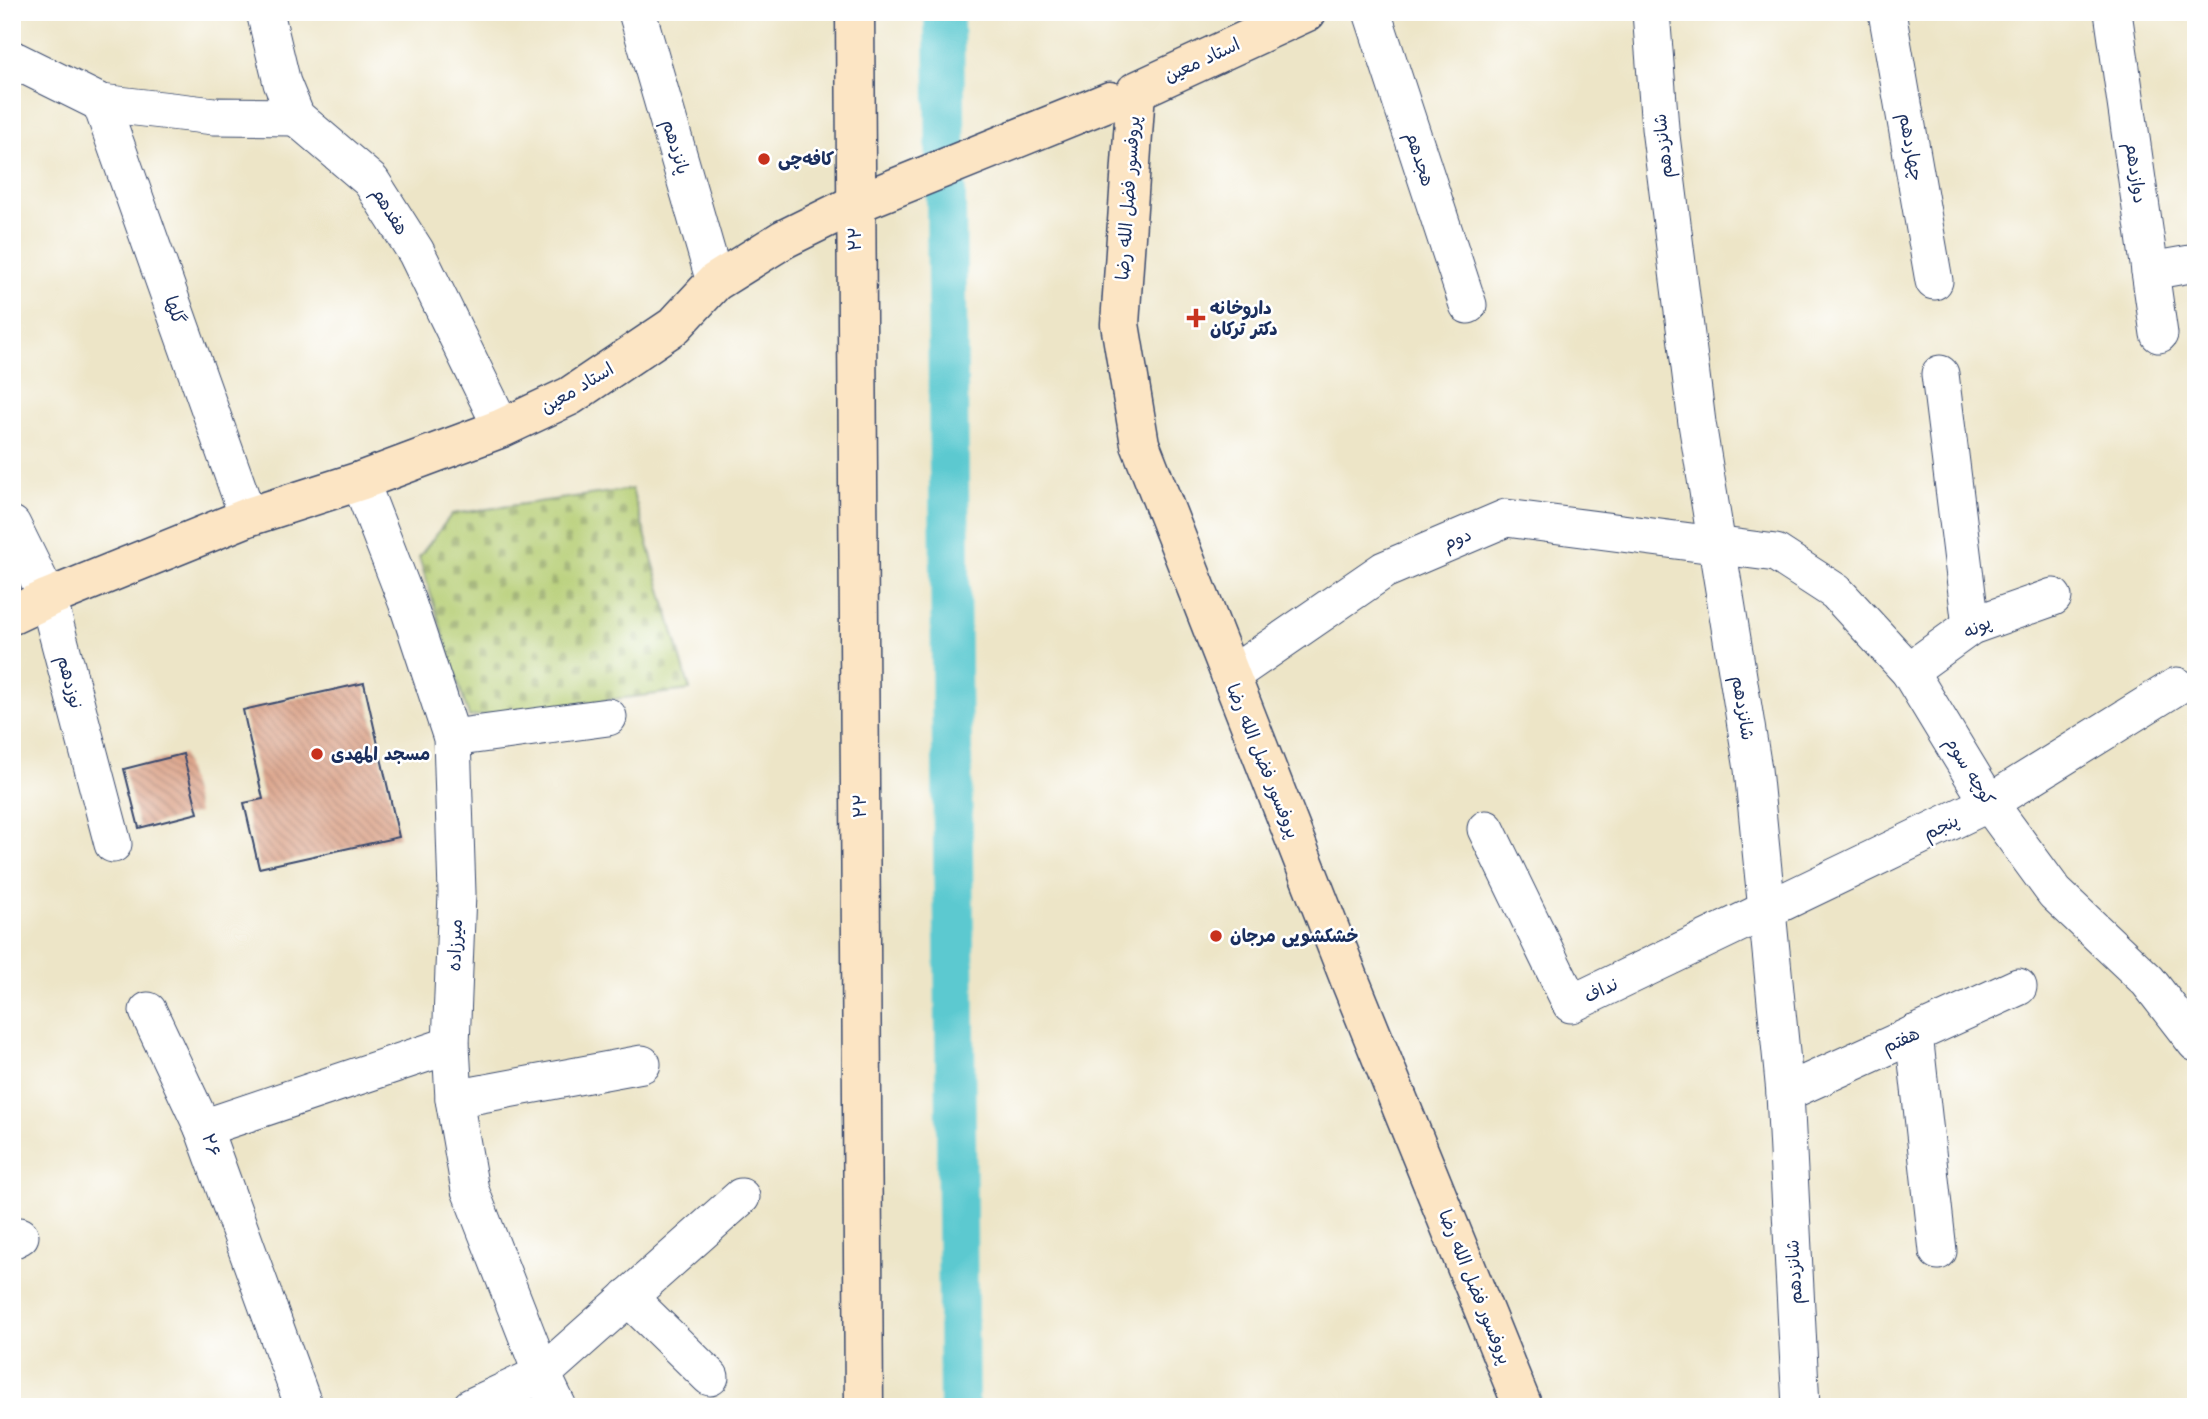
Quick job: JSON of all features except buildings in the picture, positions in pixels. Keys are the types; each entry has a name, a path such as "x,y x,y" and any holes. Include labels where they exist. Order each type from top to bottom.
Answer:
{"main road":[{"name":"۲۲","path":"855,12 864,1407"},
{"name":"استاد معین","path":"12,615 248,517 360,481 502,428 570,396 674,326 715,282 785,239 855,204 1123,96 1307,12"},
{"name":"پروفسور فضل الله رضا","path":"1123,96 1120,324 1140,444 1230,676 1523,1407"}],"street":[{"name":"هفدهم","path":"265,12 282,83 296,117 371,181 416,252 502,428"},
{"name":"پانزدهم","path":"636,12 715,282"},
{"name":"هجدهم","path":"1372,12 1468,305"},
{"name":"شانزدهم","path":"1651,12 1664,155 1697,423 1753,769 1785,1093 1801,1407"},
{"name":"چهاردهم","path":"1887,12 1934,281"},
{"name":"دوازدهم","path":"2113,12 2159,334"},
{"path":"12,59 102,103 215,116 296,117"},
{"name":"گلها","path":"102,103 248,517"},
{"path":"2150,271 2196,264"},
{"path":"1940,374 1971,626"},
{"name":"میرزاده","path":"360,481 407,602 452,738 457,893 451,1045 454,1099 470,1190 542,1374 558,1407"},
{"name":"دوم","path":"1230,676 1384,570 1506,518 1717,544"},
{"name":"نوزدهم","path":"12,525 48,598 113,844"},
{"name":"کوچه سوم","path":"1717,544 1776,553 1836,592 1909,671 1989,803 2055,893 2148,981 2196,1043"},
{"name":"پونه","path":"1909,671 1971,626 2053,597"},
{"name":"پنجم","path":"1768,910 1989,803 2177,686"},
{"path":"452,738 608,717"},
{"name":"نداف","path":"1486,829 1572,1004 1768,910"},
{"name":"هفتم","path":"1785,1093 2018,988"},
{"path":"148,1011 203,1128"},
{"path":"1914,1034 1938,1251"},
{"name":"۲۶","path":"304,1407 203,1128 451,1045"},
{"path":"454,1099 642,1064"},
{"path":"471,1407 542,1374 741,1198"},
{"path":"628,1297 710,1377"}],"green space":[{"path":"632,489 690,690 469,717 419,557 452,514"}],"waterway":[{"path":"944,12 959,1407"}],"place":[{"name":"کافه‌چی","path":"764,159"},
{"name":"داروخانه دکتر ترکان","path":"1196,318"},
{"name":"مسجد المهدی","path":"317,754"},
{"name":"خشکشویی مرجان","path":"1216,936"}]}
